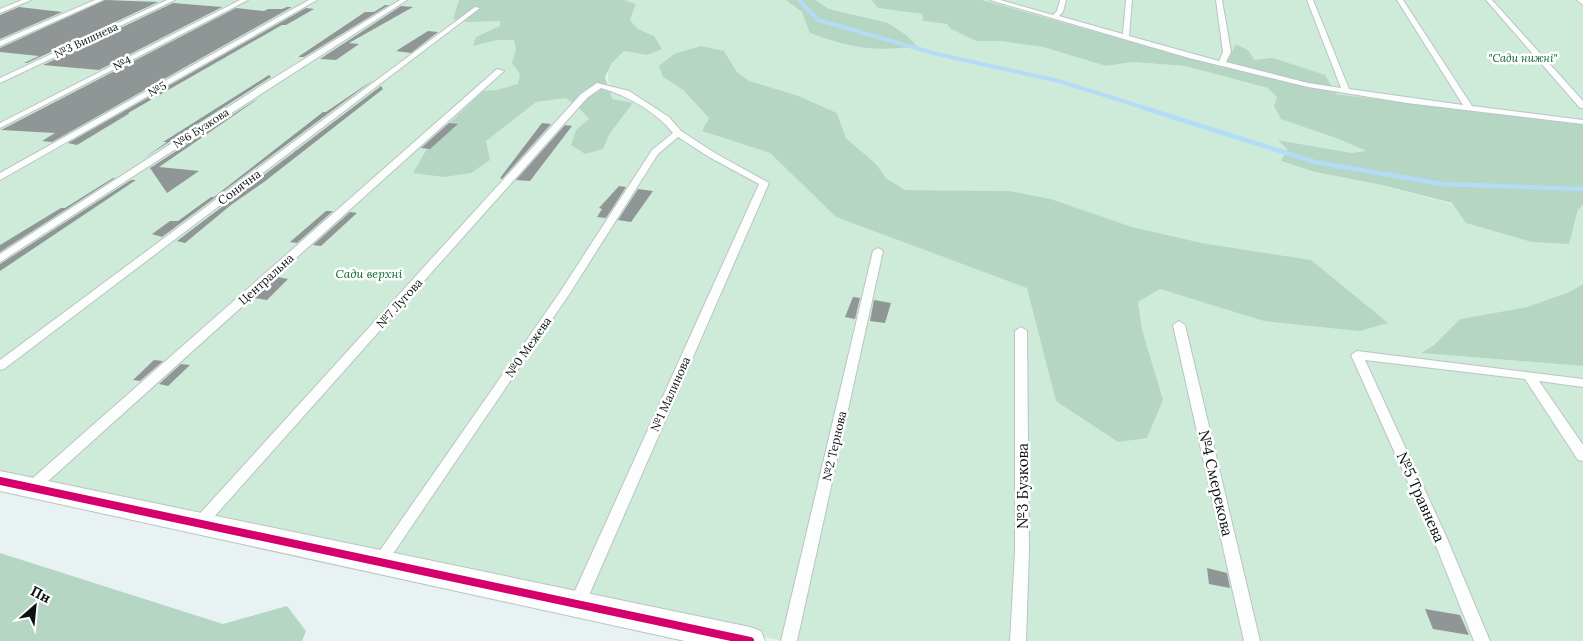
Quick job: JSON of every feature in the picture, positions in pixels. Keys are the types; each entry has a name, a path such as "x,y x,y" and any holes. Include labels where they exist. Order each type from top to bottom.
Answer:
{"street":[{"path":"0,481 750,641"}],"lane":[{"path":"0,11 28,0"},
{"path":"0,44 100,0"},
{"name":"№3 Вишнева","path":"0,81 172,0"},
{"name":"№4","path":"0,126 245,0"},
{"name":"№5","path":"0,177 314,0"},
{"name":"№6 Бузкова","path":"0,259 262,89 404,0"},
{"path":"993,0 1308,85 1583,122"},
{"path":"1054,17 1060,12 1062,0"},
{"path":"1126,37 1129,0"},
{"path":"1219,0 1226,52 1222,63"},
{"path":"1310,0 1346,91"},
{"path":"1400,0 1469,108"},
{"path":"1489,0 1583,106"},
{"path":"1580,0 1583,3"},
{"name":"Сонячна","path":"0,366 477,8"},
{"name":"Центральна","path":"31,488 500,71"},
{"name":"№7 Лугова","path":"200,523 584,96 600,85 626,93 666,119 678,134"},
{"name":"№1 Малинова","path":"576,604 764,183 678,134"},
{"name":"№0 Межева","path":"379,562 565,293 656,152 678,134"},
{"name":"№2 Тернова","path":"789,641 878,251"},
{"name":"№4 Смерекова","path":"1179,325 1252,641"},
{"name":"№3 Бузкова","path":"1018,641 1022,551 1021,330"},
{"name":"№5 Травнева","path":"1482,641 1439,536 1357,355 1529,375"},
{"path":"1529,375 1583,383"},
{"path":"1529,375 1583,456"}],"green space":[{"name":"Сади верхні","path":"0,0 482,0 610,90 608,73 614,61 624,51 647,55 654,36 638,29 630,20 636,5 624,0 871,0 878,8 922,14 923,21 947,24 951,29 976,41 999,41 1043,47 1106,66 1133,62 1185,66 1269,88 1289,107 1302,116 1342,140 1368,152 1352,153 1280,140 1287,149 1281,161 1315,172 1382,185 1452,204 1574,228 1578,210 1583,205 1583,284 1569,292 1527,307 1460,319 1434,345 1421,353 1583,366 1583,641 783,641 0,475","holes":["724,51 737,72 749,81 796,95 837,113 846,138 876,164 886,178 905,190 1009,191 1051,199 1132,227 1202,243 1311,260 1210,303 1160,289 1138,302 1141,330 836,217 770,153 702,131 709,118 683,90 663,77"]},
{"path":"459,0 624,0 636,4 630,20 638,29 654,36 662,49 647,55 624,51 612,63 605,77 612,99 633,103 610,133 603,149 585,154 571,145 576,130 589,119 566,98 536,102 486,141 490,160 471,173 444,177 413,173 432,140 483,91 497,90 518,84 520,74 512,63 516,49 514,40 497,40 473,46 476,37 500,26 500,21 468,22 453,19"},
{"path":"786,0 815,0 829,9 888,23 906,35 917,46 888,49 863,47 838,42 810,33 802,12"},
{"path":"871,0 982,0 1224,68 1236,44 1249,51 1254,60 1273,58 1325,75 1336,94 1583,125 1583,205 1578,210 1569,244 1532,242 1466,223 1452,203 1382,185 1315,172 1281,161 1287,149 1278,140 1352,153 1366,151 1339,139 1281,119 1274,106 1277,97 1268,88 1185,66 1133,62 1106,66 1043,47 999,41 976,41 951,29 947,24 923,21 922,14 878,8"},
{"name":"\"Сади нижні\"","path":"982,0 1583,0 1583,125 1336,94 1224,69"},
{"path":"701,46 724,51 737,72 749,81 796,95 837,113 846,138 876,164 886,178 905,190 1009,191 1051,199 1132,227 1202,243 1311,260 1388,323 1359,331 1264,321 1160,289 1138,302 1142,330 1163,400 1147,438 1118,442 1056,401 1027,288 836,217 770,153 702,131 709,118 683,90 663,77 659,66 674,54"},
{"path":"1583,284 1583,366 1421,353 1434,345 1460,319 1527,307 1569,292"},
{"path":"0,553 223,624 287,606 306,631 302,641 0,641"}],"building":[{"path":"105,0 158,2 27,63 24,63 39,56 0,52 0,48"},
{"path":"173,3 222,7 99,70 43,65"},
{"path":"385,5 389,5 304,57 298,57 365,12 374,12"},
{"path":"401,6 413,7 349,43 359,44 336,60 320,59"},
{"path":"19,7 62,12 0,39 0,15"},
{"path":"292,7 52,142 42,141 55,133 1,130 236,8 264,11"},
{"path":"306,8 314,9 286,25 282,25 128,113 130,113 77,145 68,143"},
{"path":"428,31 438,32 411,53 396,51"},
{"path":"269,75 271,77 144,158 167,142 163,142"},
{"path":"376,78 162,237 152,234 170,221 178,221 211,197 214,197 323,112 326,112"},
{"path":"381,86 383,89 264,182 231,205 185,243 177,241"},
{"path":"262,96 159,167 199,171 167,193 150,168"},
{"path":"449,123 458,124 430,149 421,148"},
{"path":"542,123 551,124 502,179 500,178"},
{"path":"565,125 572,126 530,181 516,180"},
{"path":"115,178 0,252 0,245"},
{"path":"131,180 136,180 0,271 0,264"},
{"path":"619,186 626,187 606,218 597,217 602,209 599,208"},
{"path":"638,189 653,191 631,222 618,220"},
{"path":"326,211 333,211 297,243 290,242"},
{"path":"350,212 357,213 321,246 313,245"},
{"path":"278,277 288,279 267,300 254,298"},
{"path":"853,297 860,298 855,319 845,317"},
{"path":"874,300 891,303 885,323 870,321"},
{"path":"154,360 163,361 140,381 133,380"},
{"path":"181,364 190,365 168,386 159,384"},
{"path":"1207,568 1227,573 1230,588 1209,584"},
{"path":"1425,609 1460,615 1469,635 1433,629"}],"waterway":[{"path":"799,0 818,20 937,54 1059,81 1148,109"},
{"path":"1144,108 1315,162 1442,184 1583,189"}],"cycle path":[{"path":"0,481 750,641"}]}
